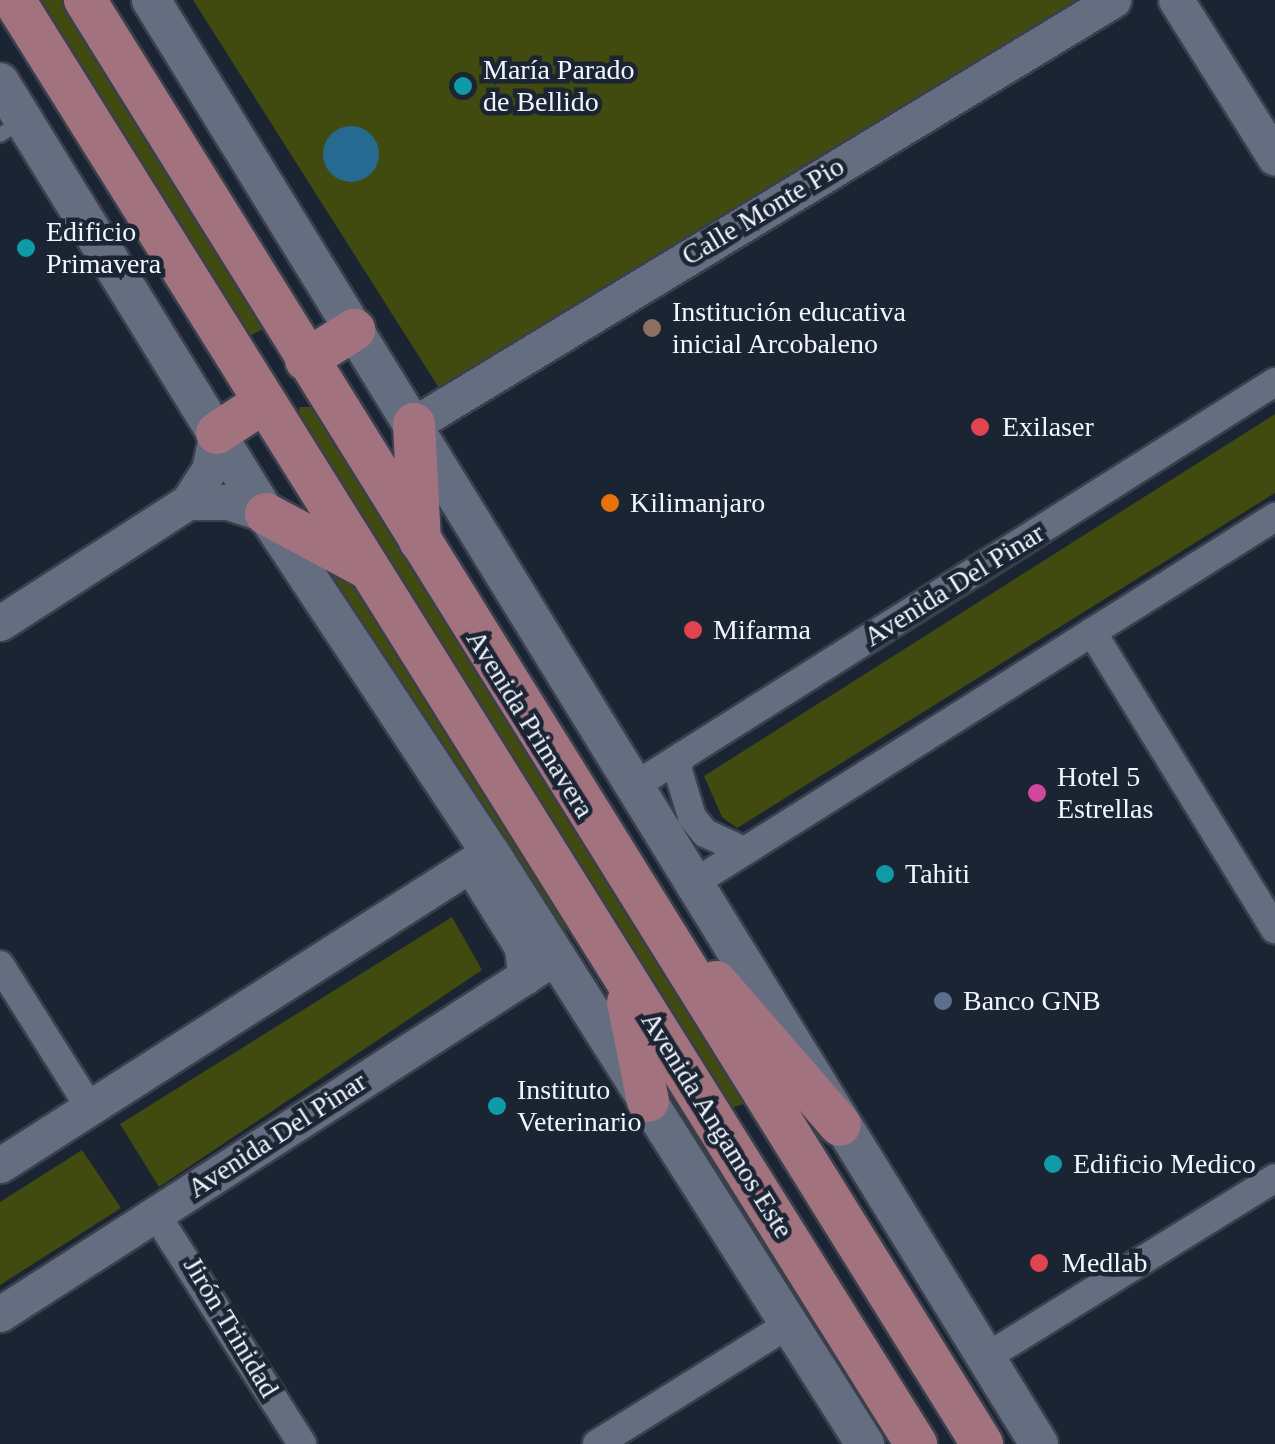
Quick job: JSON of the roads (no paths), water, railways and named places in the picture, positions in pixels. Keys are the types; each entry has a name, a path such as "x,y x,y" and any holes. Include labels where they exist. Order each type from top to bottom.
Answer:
{"main road":[{"name":"Avenida Primavera","path":"14,0 622,972"},
{"name":"Avenida Primavera","path":"85,0 648,914 982,1444"},
{"name":"Avenida Primavera","path":"151,0 1039,1444"},
{"path":"0,82 12,127 217,433 481,859 540,967 648,1100 864,1444"},
{"path":"306,360 354,330"},
{"path":"217,433 264,402"},
{"path":"414,424 420,546"},
{"path":"266,514 372,570"},
{"path":"648,914 840,1125"},
{"path":"622,972 648,1100"},
{"name":"Avenida Angamos Este","path":"622,972 916,1444"}],"street":[{"name":"Calle Monte Pio","path":"414,424 1112,0"},
{"path":"1176,0 1275,158"},
{"name":"Avenida Del Pinar","path":"633,787 1275,382"},
{"path":"0,623 188,502 208,470 217,433"},
{"path":"188,502 228,502 266,514"},
{"path":"694,883 1275,516"},
{"path":"1092,632 1275,929"},
{"path":"682,756 677,768 692,817 714,839 744,851"},
{"path":"0,1165 481,859"},
{"path":"0,965 90,1108"},
{"name":"Avenida Del Pinar","path":"0,1314 540,967"},
{"path":"985,1358 1275,1178"},
{"name":"Jirón Trinidad","path":"156,1213 302,1444"},
{"path":"597,1444 789,1324"}],"water":[{"path":"351,126 371,134 379,154 371,174 351,182 331,174 323,154 331,134"}],"place":[{"name":"María Parado de Bellido","path":"463,86"},
{"name":"Edificio Primavera","path":"26,248"},
{"name":"Institución educativa inicial Arcobaleno","path":"652,328"},
{"name":"Exilaser","path":"980,427"},
{"name":"Kilimanjaro","path":"610,503"},
{"name":"Mifarma","path":"693,630"},
{"name":"Hotel 5 Estrellas","path":"1037,793"},
{"name":"Tahiti","path":"885,874"},
{"name":"Banco GNB","path":"943,1001"},
{"name":"Instituto Veterinario","path":"497,1106"},
{"name":"Edificio Medico","path":"1053,1164"},
{"name":"Medlab","path":"1039,1263"}]}
